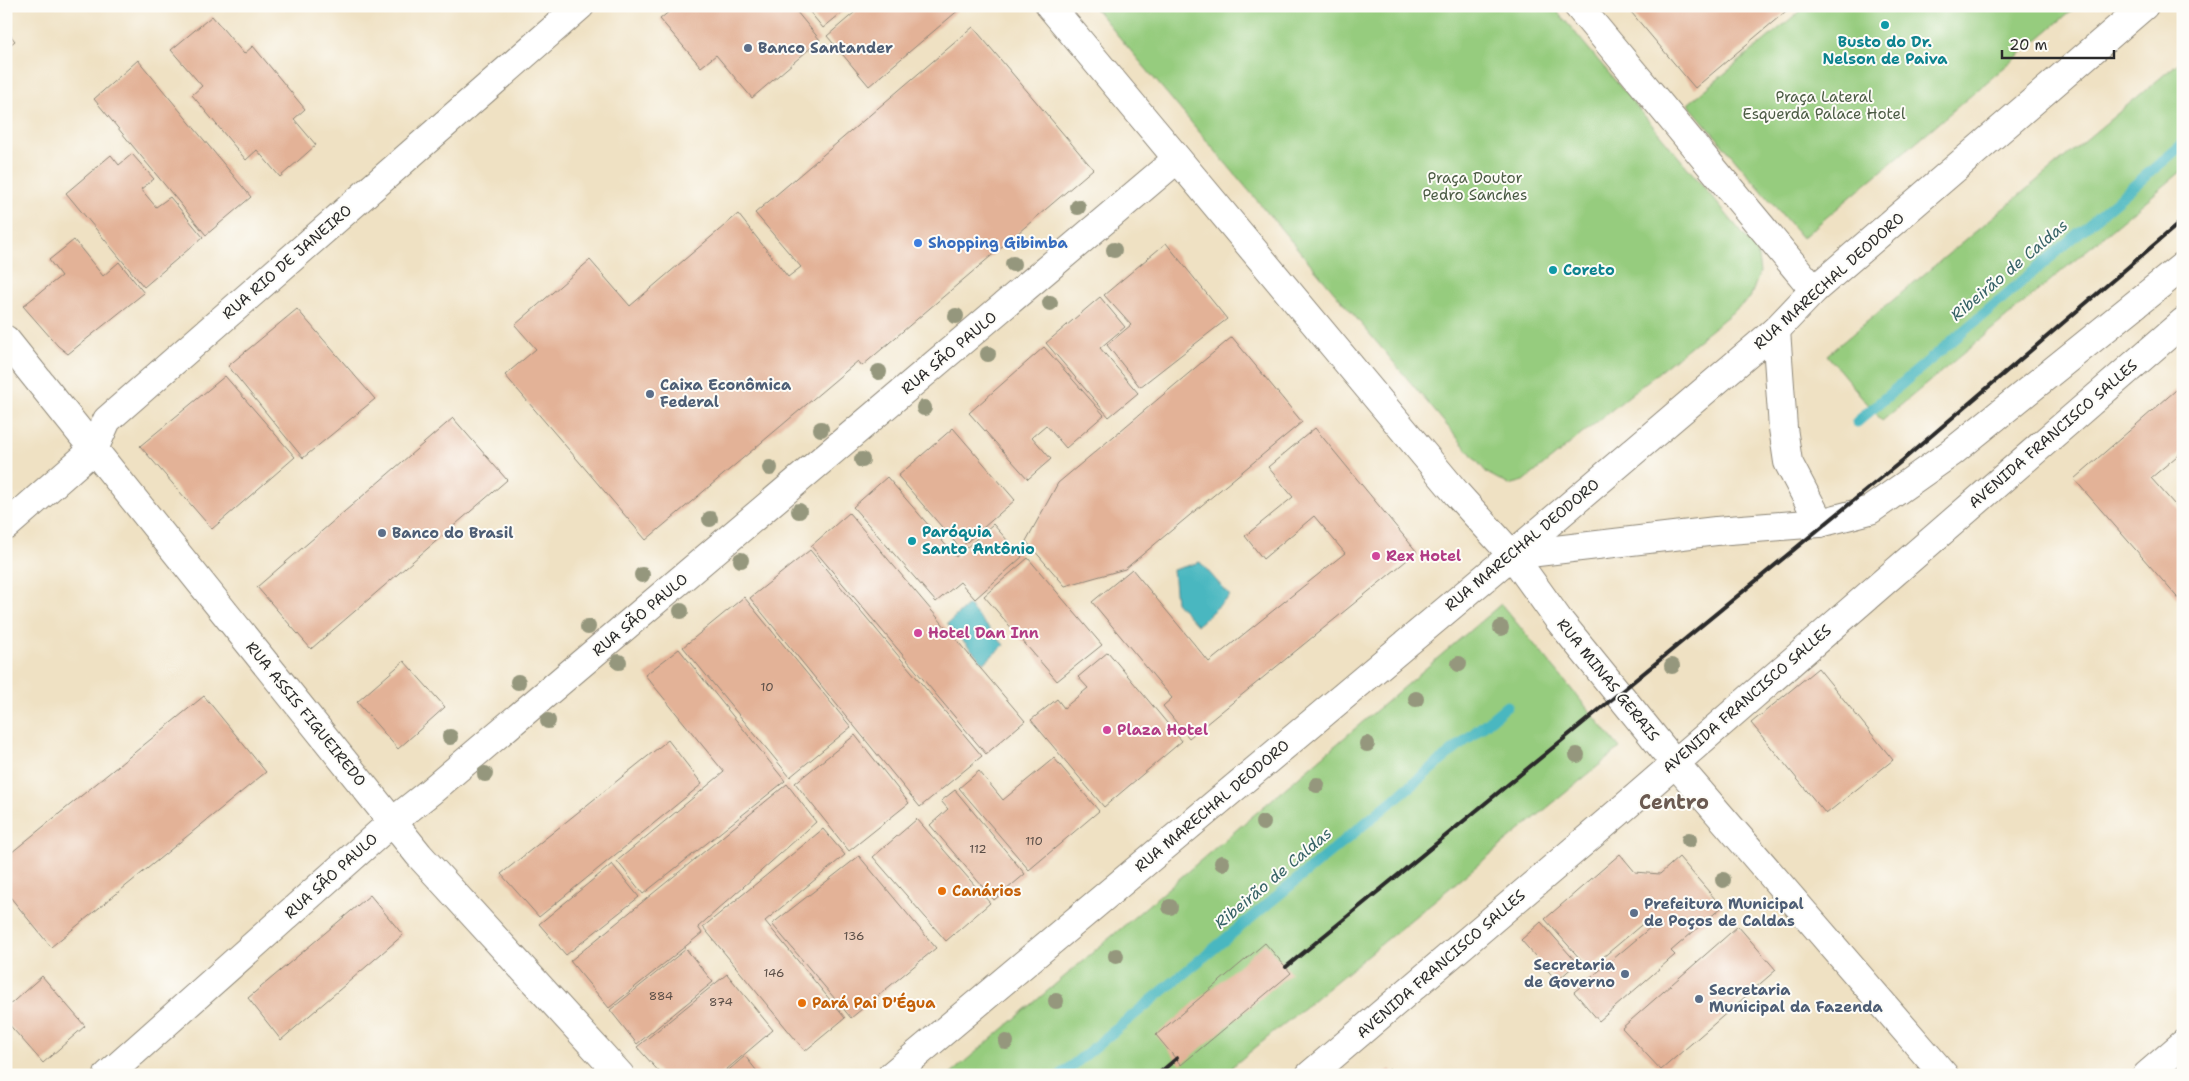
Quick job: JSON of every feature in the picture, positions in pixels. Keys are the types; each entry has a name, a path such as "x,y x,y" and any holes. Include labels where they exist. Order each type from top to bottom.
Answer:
{"street":[{"name":"RUA RIO DE JANEIRO","path":"6,526 94,449 107,420 580,6"},
{"path":"1050,6 1457,494 1512,555 1716,531 1820,523 1870,510 1951,453 2180,274"},
{"path":"1578,6 1814,290"},
{"name":"RUA MARECHAL DEODORO","path":"892,1075 1512,555 1776,330 1814,290 2144,6"},
{"name":"RUA SÃO PAULO","path":"108,1075 392,822 468,760 1177,159"},
{"name":"AVENIDA FRANCISCO SALLES","path":"1310,1075 2183,322"},
{"path":"1776,330 1783,428 1788,462 1820,523"},
{"name":"RUA ASSIS FIGUEIREDO","path":"6,340 392,822 426,862 620,1075"},
{"name":"RUA MINAS GERAIS","path":"1512,555 1558,619 1674,762 1944,1075"},
{"path":"2147,1075 2183,1044"}],"green space":[{"name":"Praça Doutor Pedro Sanches","path":"1093,6 1553,6 1757,251 1760,272 1750,298 1524,481 1509,485 1487,473"},
{"name":"Praça Lateral Esquerda Palace Hotel","path":"1806,6 2077,6 1802,238 1688,104"},
{"path":"2183,59 2183,170 1882,421 1827,355"},
{"path":"1501,604 1620,748 1222,1075 949,1075"}],"water":[{"path":"1200,562 1230,596 1197,625 1176,602 1173,570"},
{"path":"968,605 1004,645 984,663 947,624"}],"building":[{"name":"Banco Santander","path":"676,6 792,6 820,40 752,98 716,55 701,67 660,19"},
{"path":"805,6 850,6 823,28"},
{"path":"862,6 959,6 961,8 869,86 827,36"},
{"path":"1626,6 1792,6 1695,88"},
{"path":"212,16 244,54 253,46 305,109 294,119 316,145 280,177 257,150 246,160 192,95 202,86 171,50"},
{"path":"973,27 1093,169 862,366 858,361 646,540 505,375 536,349 515,325 590,260 630,306 738,214 788,277 801,267 755,213"},
{"path":"6,30 15,41 6,48"},
{"path":"138,60 251,197 206,235 94,99"},
{"path":"132,154 154,179 141,189 156,207 170,197 203,237 144,287 66,193 111,155 119,165"},
{"path":"74,240 103,276 119,262 144,293 68,354 58,346 23,306 61,276 49,260"},
{"path":"1166,243 1227,319 1140,387 1107,345 1131,325 1104,295"},
{"path":"1100,297 1125,327 1100,348 1138,393 1109,417 1046,343"},
{"path":"297,309 375,399 303,458 228,366"},
{"path":"1232,337 1302,422 1125,569 1065,586 1026,541 1058,483"},
{"path":"1044,347 1104,415 1066,448 1046,425 1032,437 1051,459 1028,479 969,413"},
{"path":"225,376 295,457 212,529 140,446"},
{"path":"2183,384 2183,451 2151,478 2183,514 2183,604 2074,479"},
{"name":"Banco do Brasil","path":"453,418 507,480 311,649 257,587"},
{"path":"953,428 1015,500 960,548 898,476"},
{"name":"Rex Hotel","path":"1315,428 1417,552 1189,738 1163,706 1172,698 1092,602 1132,569 1209,662 1345,553 1314,516 1263,559 1245,536 1293,497 1268,467"},
{"name":"Paróquia Santo Antônio","path":"887,477 956,557 993,524 1022,557 975,599 960,582 936,602 853,507"},
{"name":"Hotel Dan Inn","path":"849,513 1025,721 986,754 811,546"},
{"path":"810,550 982,756 920,807 750,598"},
{"path":"1028,558 1102,645 1057,681 984,596"},
{"path":"744,597 851,727 790,777 683,647"},
{"path":"679,649 785,781 643,894 617,861 724,772 645,675"},
{"name":"Plaza Hotel","path":"1108,652 1182,741 1104,807 1031,720 1057,699 1064,708 1088,688 1078,677"},
{"path":"404,661 445,707 398,749 357,702"},
{"path":"1818,668 1893,760 1826,814 1751,723"},
{"path":"204,696 266,772 51,947 6,892 6,857"},
{"path":"855,735 909,803 849,851 795,783"},
{"path":"668,740 702,784 539,917 501,874"},
{"path":"1054,758 1099,811 1029,870 959,788 979,771 1003,800"},
{"path":"787,784 816,822 698,927 702,933 609,1008 570,961"},
{"path":"955,790 1025,874 994,900 930,825 948,809 941,801"},
{"path":"917,819 990,903 946,941 873,857"},
{"path":"823,829 845,855 765,921 845,1018 805,1051 703,927"},
{"name":"Prefeitura Municipal de Poços de Caldas","path":"1620,854 1635,872 1660,874 1679,857 1722,907 1671,951 1675,955 1599,1021 1574,992 1651,927 1646,921 1589,969 1545,919"},
{"path":"859,856 936,948 851,1018 772,924"},
{"path":"612,864 639,897 566,955 539,924"},
{"path":"370,895 403,935 281,1040 248,998"},
{"path":"1541,922 1577,963 1557,981 1521,940"},
{"name":"Secretaria Municipal da Fazenda","path":"1738,926 1776,970 1661,1070 1622,1028"},
{"path":"1265,943 1291,973 1181,1065 1156,1035"},
{"path":"686,949 713,982 637,1044 610,1010"},
{"path":"727,974 773,1030 720,1075 662,1075 637,1047"},
{"path":"42,976 85,1026 43,1063 6,1021 6,1008"},
{"path":"745,1056 760,1075 723,1075"},
{"path":"1390,1069 1395,1075 1382,1075"}],"waterway":[{"name":"Ribeirão de Caldas","path":"1857,422 2183,144"},
{"name":"Ribeirão de Caldas","path":"1061,1075 1507,706"}],"railway":[{"path":"1286,967 1903,460 2183,220"},
{"path":"1157,1075 1177,1058"}],"place":[{"name":"Busto do Dr. Nelson de Paiva","path":"1885,25"},
{"name":"Banco Santander","path":"748,48"},
{"name":"Shopping Gibimba","path":"918,243"},
{"name":"Coreto","path":"1553,270"},
{"name":"Caixa Econômica Federal","path":"650,394"},
{"name":"Banco do Brasil","path":"382,533"},
{"name":"Paróquia Santo Antônio","path":"912,541"},
{"name":"Rex Hotel","path":"1376,556"},
{"name":"Hotel Dan Inn","path":"918,633"},
{"name":"Plaza Hotel","path":"1107,730"},
{"name":"Canários","path":"942,891"},
{"name":"Prefeitura Municipal de Poços de Caldas","path":"1634,913"},
{"name":"Secretaria de Governo","path":"1625,974"},
{"name":"Secretaria Municipal da Fazenda","path":"1699,999"},
{"name":"Pará Pai D'Égua","path":"802,1003"}],"district":[{"name":"Centro","path":"1674,802"}]}
